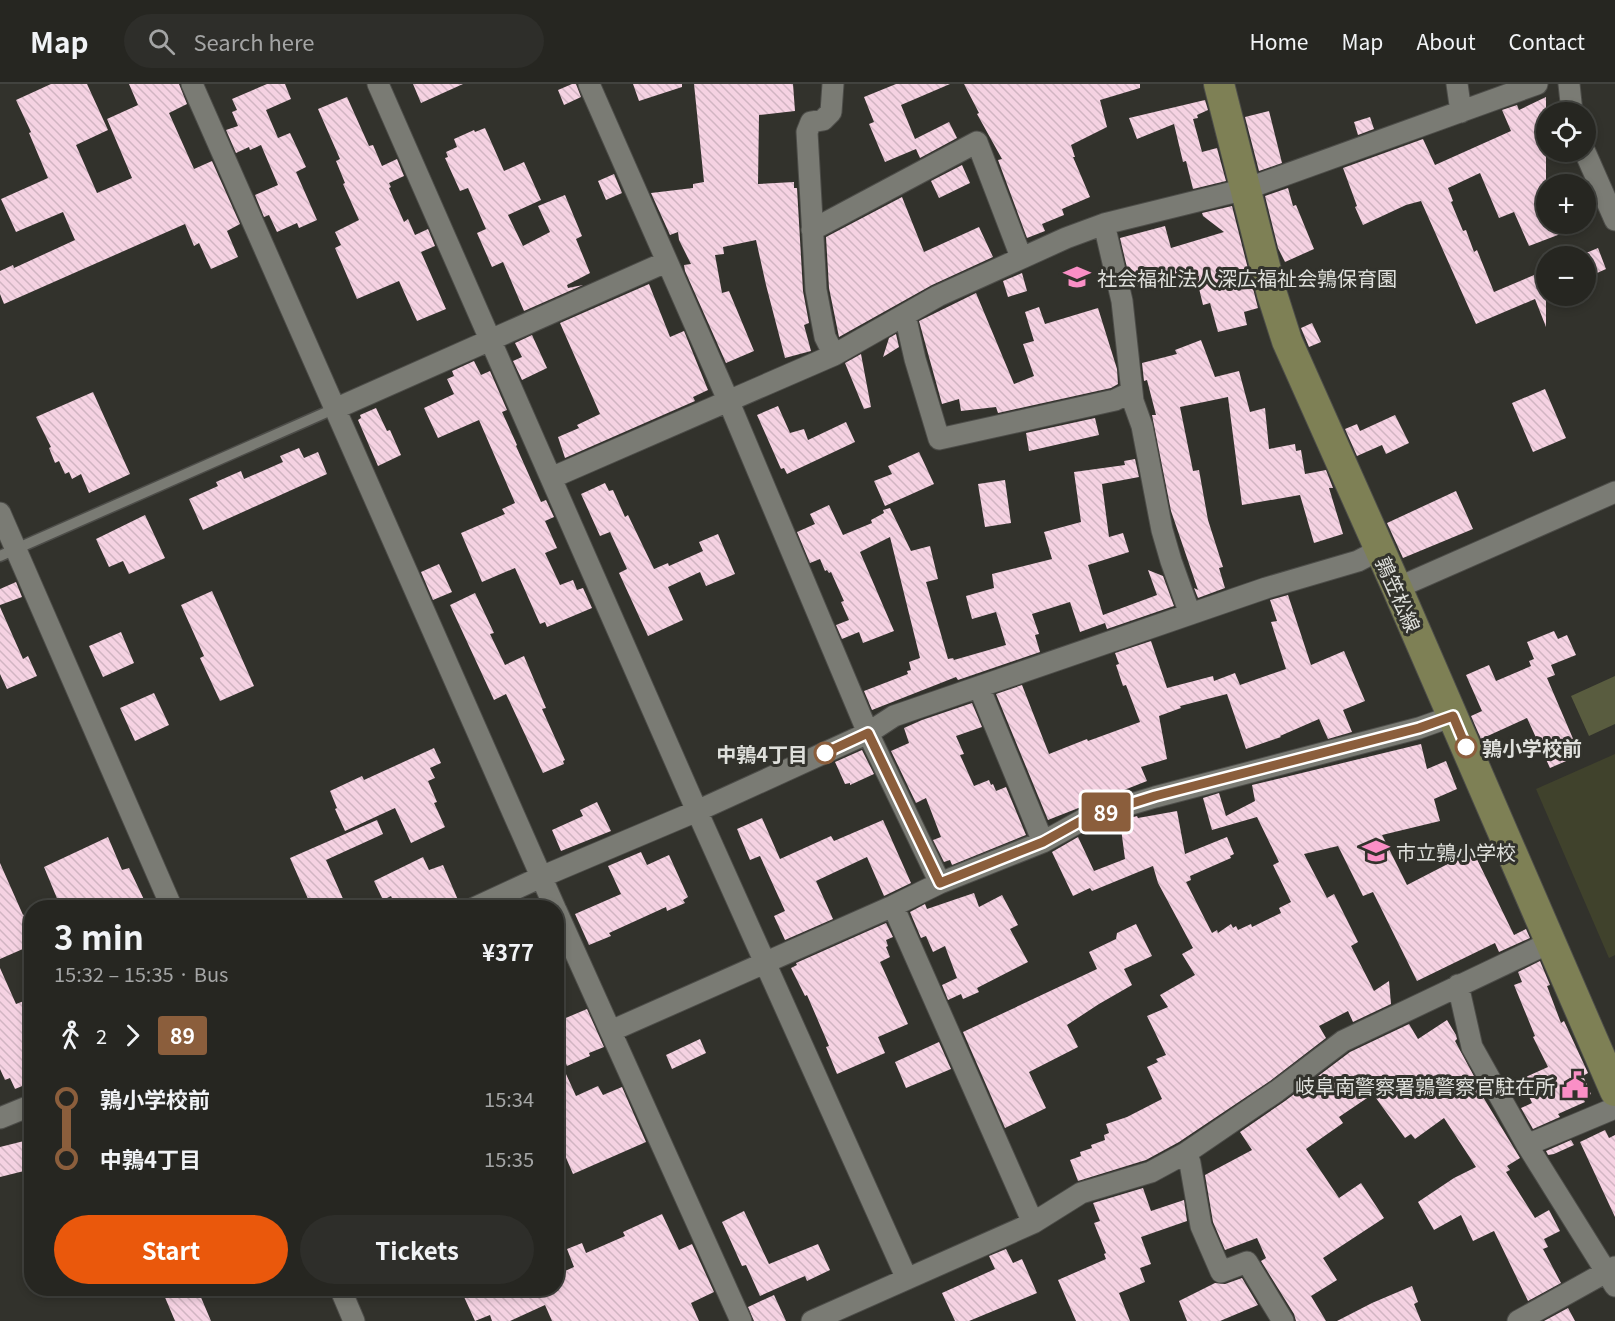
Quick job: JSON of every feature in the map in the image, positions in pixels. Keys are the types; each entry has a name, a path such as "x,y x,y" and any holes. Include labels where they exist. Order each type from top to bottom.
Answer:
{"main road":[{"name":"鶉笠松線","path":"1219,84 1272,294 1287,341 1453,716 1615,1091"}],"street":[{"path":"192,84 337,408 552,900"},
{"path":"378,84 764,962 907,1279"},
{"path":"589,84 728,400 868,733 940,883"},
{"path":"833,84 831,112 823,120 811,122 807,132 816,290 825,337 834,355"},
{"path":"1457,84 1461,112"},
{"path":"551,478 834,355 938,296 1066,238 1104,224 1246,189 1537,84"},
{"path":"1569,84 1571,102"},
{"path":"812,230 977,142 1021,257"},
{"path":"1589,162 1615,220"},
{"path":"1104,224 1122,301 1132,393 1142,426 1162,530 1190,614"},
{"path":"337,408 666,262"},
{"path":"905,315 915,359 939,439 1115,400 1132,393"},
{"path":"1397,588 1615,492"},
{"path":"0,513 8,552 168,900"},
{"path":"491,900 698,811 868,733 894,716 1266,588 1358,561 1378,550"},
{"path":"979,687 1043,842"},
{"path":"611,1031 940,883 1043,842 1088,817 1144,800 1419,728 1453,716"},
{"path":"893,906 1033,1223"},
{"path":"564,927 741,1321"},
{"path":"812,1321 1033,1223 1082,1193 1151,1172 1186,1153 1277,1091 1343,1041 1551,942"},
{"path":"1458,986 1472,1047 1527,1145 1612,1275 1518,1321"},
{"path":"0,1118 24,1108"},
{"path":"1527,1145 1615,1108"},
{"path":"1186,1153 1190,1163 1201,1226 1221,1272 1247,1263 1283,1321"},
{"path":"343,1296 354,1321"}],"lane":[{"path":"8,552 337,408"}],"shaded area":[{"path":"1615,676 1615,724 1589,736 1571,696"},
{"path":"1615,754 1615,955 1609,958 1536,789"}],"building":[{"path":"51,84 87,84 108,130 76,145 97,193 132,178 107,119 138,105 129,84 179,84 187,104 169,113 194,169 212,161 240,224 227,231 238,257 211,269 199,243 194,246 185,224 4,304 0,294 0,271 13,265 14,268 75,240 63,212 16,232 1,199 48,178 16,100"},
{"path":"267,84 285,84 291,99 266,110 278,138 290,133 306,167 296,172 317,220 299,228 297,223 277,232 269,215 264,217 255,195 278,185 261,145 236,153 226,130 238,126 232,112 237,110 232,99"},
{"path":"413,84 463,84 421,103"},
{"path":"576,84 581,97 564,105 558,90"},
{"path":"633,84 682,84 682,87 639,101"},
{"path":"694,84 793,84 795,111 759,115 758,184 794,182 794,188 797,188 803,291 809,323 804,325 811,351 785,358 756,240 723,247 724,254 715,255 722,293 729,291 754,351 726,363 685,271 684,265 691,264 679,240 678,232 670,235 651,193 693,188 693,184 704,182"},
{"path":"896,84 950,84 901,105 915,139 949,122 957,138 920,158 916,149 885,162 869,124 874,122 864,97"},
{"path":"964,84 1140,84 1140,88 1100,100 1107,127 1071,145 1075,157 1073,157 1090,197 1062,209 1064,215 1042,224 1045,231 1027,238 998,160 1002,159 977,114 979,113"},
{"path":"347,97 369,146 373,145 382,166 397,159 404,176 389,183 391,187 389,188 404,222 408,219 415,235 428,229 435,246 421,252 446,309 417,321 399,281 357,299 335,248 341,245 335,232 359,220 343,184 345,183 336,161 340,159 318,109"},
{"path":"1546,97 1546,102 1536,102 1536,162 1546,162 1546,174 1536,174 1536,234 1560,234 1529,246 1514,212 1499,218 1480,173 1448,188 1463,231 1466,230 1474,252 1477,250 1494,292 1536,274 1536,302 1535,299 1476,324 1421,201 1406,205 1363,225 1343,168 1423,139 1435,165 1511,131 1502,110 1517,105 1519,110"},
{"path":"1205,100 1208,110 1193,119 1202,152 1217,148 1226,181 1193,189 1186,161 1183,162 1174,124 1137,139 1129,118"},
{"path":"1269,111 1282,163 1259,171 1245,117"},
{"path":"1370,117 1374,129 1358,135 1354,122"},
{"path":"485,128 504,171 524,162 541,200 508,215 523,246 550,232 538,206 565,195 582,236 576,239 590,273 567,285 568,288 583,285 524,311 503,262 492,267 477,233 486,229 468,188 460,191 445,158 448,157 446,152 457,147 454,139"},
{"path":"962,165 970,183 939,198 931,181"},
{"path":"614,174 622,193 606,200 598,181"},
{"path":"1288,188 1293,206 1296,205 1314,249 1285,262 1278,248 1265,196"},
{"path":"902,197 924,252 979,227 993,257 932,285 839,337 829,288 826,237"},
{"path":"1232,206 1258,308 1244,312 1247,325 1218,332 1210,303 1203,305 1195,272 1132,289 1120,238 1165,226 1171,248 1224,232 1202,213"},
{"path":"1598,248 1606,269 1596,274 1596,249"},
{"path":"1022,273 1027,291 1008,297 1003,281"},
{"path":"649,284 670,337 684,331 708,390 693,397 695,401 565,458 558,437 579,428 577,425 600,414 560,323"},
{"path":"976,293 1014,384 1034,376 1023,344 1034,341 1025,312 1039,307 1045,324 1098,308 1117,369 1118,384 1111,388 998,413 996,407 961,411 959,399 942,404 919,321"},
{"path":"1538,306 1546,306 1546,327"},
{"path":"1312,323 1321,342 1309,347 1301,328"},
{"path":"896,334 899,347 883,357 889,338"},
{"path":"532,335 547,368 522,380 513,361 522,357 515,343"},
{"path":"1201,340 1215,377 1239,371 1250,412 1265,408 1269,449 1295,444 1296,451 1301,450 1305,474 1326,470 1333,488 1329,488 1343,534 1314,543 1300,495 1242,505 1228,397 1180,407 1193,471 1199,470 1208,520 1223,567 1219,568 1225,588 1198,598 1194,588 1198,590 1171,511 1152,415 1156,415 1147,380 1144,381 1142,363 1177,354 1175,350"},
{"path":"861,354 871,407 864,409 845,363"},
{"path":"474,361 481,375 490,371 507,410 502,412 516,446 541,502 546,500 554,517 545,521 557,548 545,553 560,585 573,580 577,590 583,588 592,608 547,627 545,622 540,624 515,568 482,582 461,533 505,514 502,509 515,503 479,420 438,438 424,408 454,394 447,379 454,376 452,371"},
{"path":"1545,389 1566,438 1533,452 1512,403"},
{"path":"93,392 130,474 89,493 81,474 72,479 69,472 65,474 59,461 55,463 49,448 51,447 36,417"},
{"path":"778,406 790,433 804,429 808,440 846,422 855,442 787,474 784,468 781,469 757,415"},
{"path":"376,408 387,431 390,430 401,455 378,466 358,420 361,418 360,415"},
{"path":"1395,415 1409,443 1386,454 1382,445 1357,456 1345,429 1357,424 1360,431"},
{"path":"1095,418 1099,435 1029,451 1026,433"},
{"path":"299,448 304,458 318,452 327,474 203,530 189,499 218,486 216,482 241,471 244,479 283,462 280,456"},
{"path":"919,452 934,484 885,506 874,481 892,474 888,466"},
{"path":"1135,459 1139,477 1102,484 1109,537 1123,533 1129,552 1088,565 1103,615 1157,595 1148,570 1163,576 1174,606 1107,629 1105,623 1080,632 1070,602 1032,614 1039,634 1035,635 1040,652 958,680 956,677 872,710 864,691 908,674 907,671 911,670 909,662 920,658 890,537 860,552 894,631 863,643 859,632 842,639 836,625 849,620 841,602 844,601 831,572 825,571 820,559 810,563 797,532 815,524 810,514 829,505 843,535 872,523 871,520 884,513 883,510 890,508 911,551 930,546 938,579 926,582 948,659 953,658 954,660 1006,645 996,612 972,619 966,596 994,588 992,574 1052,559 1044,532 1081,522 1074,472 1125,465 1124,461"},
{"path":"1005,480 1011,523 985,527 978,484"},
{"path":"605,483 609,491 613,490 625,517 628,515 654,569 668,563 669,566 703,551 699,542 718,534 735,574 706,586 700,572 668,587 683,620 648,636 619,573 627,569 610,532 600,536 581,494"},
{"path":"1456,491 1473,529 1403,558 1387,523"},
{"path":"145,515 165,558 129,574 123,561 109,567 96,539"},
{"path":"439,564 452,592 433,600 421,572"},
{"path":"16,582 22,597 0,605 0,589"},
{"path":"212,591 254,686 220,701 200,658 204,656 181,605"},
{"path":"475,593 494,633 490,634 505,665 524,656 546,708 542,709 565,760 564,764 543,773 506,694 494,700 450,605"},
{"path":"1288,595 1311,665 1344,651 1365,701 1343,710 1352,732 1328,739 1319,719 1281,737 1246,749 1227,694 1180,706 1181,708 1159,716 1167,759 1141,767 1147,781 1048,820 996,694 1022,685 1049,754 1087,739 1088,741 1140,722 1126,685 1123,686 1116,665 1119,664 1115,653 1151,641 1167,688 1213,676 1214,681 1235,673 1240,685 1286,669 1271,622 1277,621 1270,600"},
{"path":"0,607 23,659 28,656 37,676 7,689 0,674"},
{"path":"1554,631 1558,639 1567,635 1576,655 1551,665 1555,675 1547,678 1580,755 1550,768 1527,718 1481,739 1471,716 1482,711 1466,675 1489,665 1496,681 1531,666 1529,661 1534,659 1527,642"},
{"path":"121,632 134,663 103,677 89,646"},
{"path":"154,693 169,725 135,741 120,708"},
{"path":"972,703 982,727 956,736 964,754 960,755 974,786 989,780 996,791 1006,787 1026,835 952,865 950,860 944,862 933,840 941,837 926,798 916,803 891,751 909,743 904,728"},
{"path":"1421,744 1427,769 1446,761 1457,789 1434,799 1440,821 1382,835 1407,885 1473,851 1514,935 1526,929 1530,938 1499,952 1495,943 1417,981 1373,892 1363,896 1338,846 1304,854 1327,898 1334,894 1358,942 1351,946 1374,991 1389,981 1391,1004 1353,1022 1348,1011 1319,1026 1326,1038 1270,1081 1179,1142 1146,1160 1078,1181 1070,1160 1081,1156 1080,1152 1092,1148 1091,1145 1105,1140 1104,1135 1109,1133 1106,1124 1127,1117 1162,1099 1147,1067 1158,1062 1156,1059 1166,1055 1147,1016 1168,1007 1160,995 1195,975 1182,954 1193,948 1158,883 1153,866 1092,891 1090,888 1073,896 1052,852 1078,837 1094,871 1125,859 1120,821 1137,816 1138,818 1177,811 1185,854 1227,837 1234,854 1230,856 1231,858 1190,876 1191,880 1186,882 1212,933 1217,930 1218,933 1231,924 1238,930 1251,924 1252,927 1281,913 1279,908 1291,902 1273,865 1279,862 1257,817 1212,830 1203,798 1219,793 1226,816 1255,801 1252,785"},
{"path":"434,748 441,763 430,768 435,778 428,781 437,802 434,803 445,827 411,843 395,808 345,831 330,791 362,776 364,780"},
{"path":"862,750 874,774 850,785 850,783 845,784 835,762"},
{"path":"597,802 611,831 561,851 552,830 583,816 580,810"},
{"path":"762,818 780,859 831,836 834,841 883,820 911,883 884,896 867,857 816,881 833,919 785,940 774,916 785,911 760,856 750,860 737,829"},
{"path":"377,820 383,834 326,860 344,900 308,900 290,858"},
{"path":"108,837 122,870 129,868 144,900 58,900 44,867"},
{"path":"641,852 647,865 669,855 688,897 683,900 685,903 667,911 666,907 609,933 611,936 589,945 575,914 621,894 608,866"},
{"path":"423,857 429,870 443,865 458,900 393,900 391,896 383,900 374,881"},
{"path":"0,863 24,915 24,948 0,959"},
{"path":"974,893 979,907 1002,895 1018,925 1010,929 1028,962 977,988 979,992 963,999 961,994 948,1000 942,985 957,978 945,946 933,952 926,936 921,938 910,912 925,904 927,909"},
{"path":"886,923 893,937 886,940 890,957 880,962 908,1024 878,1037 885,1053 837,1074 826,1047 829,1046 807,995 805,996 791,968 797,965 796,963"},
{"path":"1136,924 1152,956 1124,969 1132,985 1067,1025 1078,1047 1029,1072 1046,1108 1005,1128 963,1032 1097,969 1089,952 1116,939 1117,933"},
{"path":"1540,961 1561,1023 1564,1021 1588,1073 1583,1076 1591,1094 1583,1098 1585,1102 1533,1129 1521,1108 1532,1103 1521,1079 1548,1067 1533,1037 1535,1036 1514,985 1522,982 1518,972"},
{"path":"0,968 16,1004 24,1001 24,1085 15,1089 10,1078 5,1080 0,1069"},
{"path":"587,1009 604,1047 567,1066 564,1059 564,1032 566,1031 564,1019"},
{"path":"1447,1020 1456,1035 1455,1041 1482,1091 1480,1092 1520,1158 1507,1166 1510,1170 1506,1172 1535,1218 1549,1210 1560,1231 1544,1239 1548,1247 1543,1249 1561,1283 1528,1301 1494,1231 1473,1241 1461,1215 1434,1230 1418,1202 1454,1178 1476,1167 1444,1118 1415,1139 1411,1134 1405,1138 1373,1094 1339,1117 1343,1123 1306,1149 1339,1198 1361,1183 1384,1218 1323,1258 1337,1280 1311,1296 1326,1321 1296,1321 1261,1261 1266,1258 1257,1238 1225,1250 1213,1222 1205,1175 1252,1150 1240,1132 1350,1052 1409,1024 1418,1039"},
{"path":"700,1039 706,1053 672,1069 666,1055"},
{"path":"939,1042 951,1069 906,1088 895,1062"},
{"path":"564,1070 576,1096 598,1086 603,1095 622,1087 646,1142 573,1174 564,1153"},
{"path":"1605,1130 1609,1138 1615,1135 1615,1217 1580,1142"},
{"path":"1571,1140 1574,1145 1548,1155 1546,1151"},
{"path":"24,1141 24,1171 0,1177 0,1147"},
{"path":"1143,1188 1151,1211 1184,1200 1187,1221 1141,1237 1151,1264 1140,1268 1145,1282 1119,1293 1130,1321 1076,1321 1058,1280 1106,1259 1104,1254 1106,1253 1094,1223 1100,1221 1093,1203"},
{"path":"744,1211 769,1264 818,1244 830,1270 807,1281 805,1276 760,1296 746,1265 742,1266 722,1222"},
{"path":"662,1214 679,1250 692,1244 714,1292 691,1303 699,1321 552,1321 545,1305 510,1321 492,1321 490,1315 475,1321 464,1296 564,1296 564,1271 574,1267 567,1249 582,1243 586,1253 625,1236 623,1232"},
{"path":"1006,1249 1013,1263 1022,1259 1037,1293 969,1321 955,1321 942,1293 995,1269 989,1256"},
{"path":"1242,1278 1258,1305 1220,1321 1187,1321 1179,1301 1215,1283 1225,1284"},
{"path":"1412,1286 1418,1302 1414,1304 1421,1321 1337,1321 1372,1303"},
{"path":"774,1295 786,1321 754,1321 748,1307"},
{"path":"164,1296 200,1296 211,1321 175,1321"},
{"path":"1568,1308 1575,1321 1544,1321"}],"bus line":[{"name":"89","path":"825,753 868,733 940,883 1043,842 1088,817 1155,796 1419,728 1453,716 1466,747"}],"place":[{"name":"社会福祉法人深広福祉会鶉保育園","path":"1077,277"},
{"name":"鶉小学校前","path":"1466,747"},
{"name":"中鶉4丁目","path":"825,753"},
{"name":"市立鶉小学校","path":"1376,851"},
{"name":"岐阜南警察署鶉警察官駐在所","path":"1575,1085"}]}
